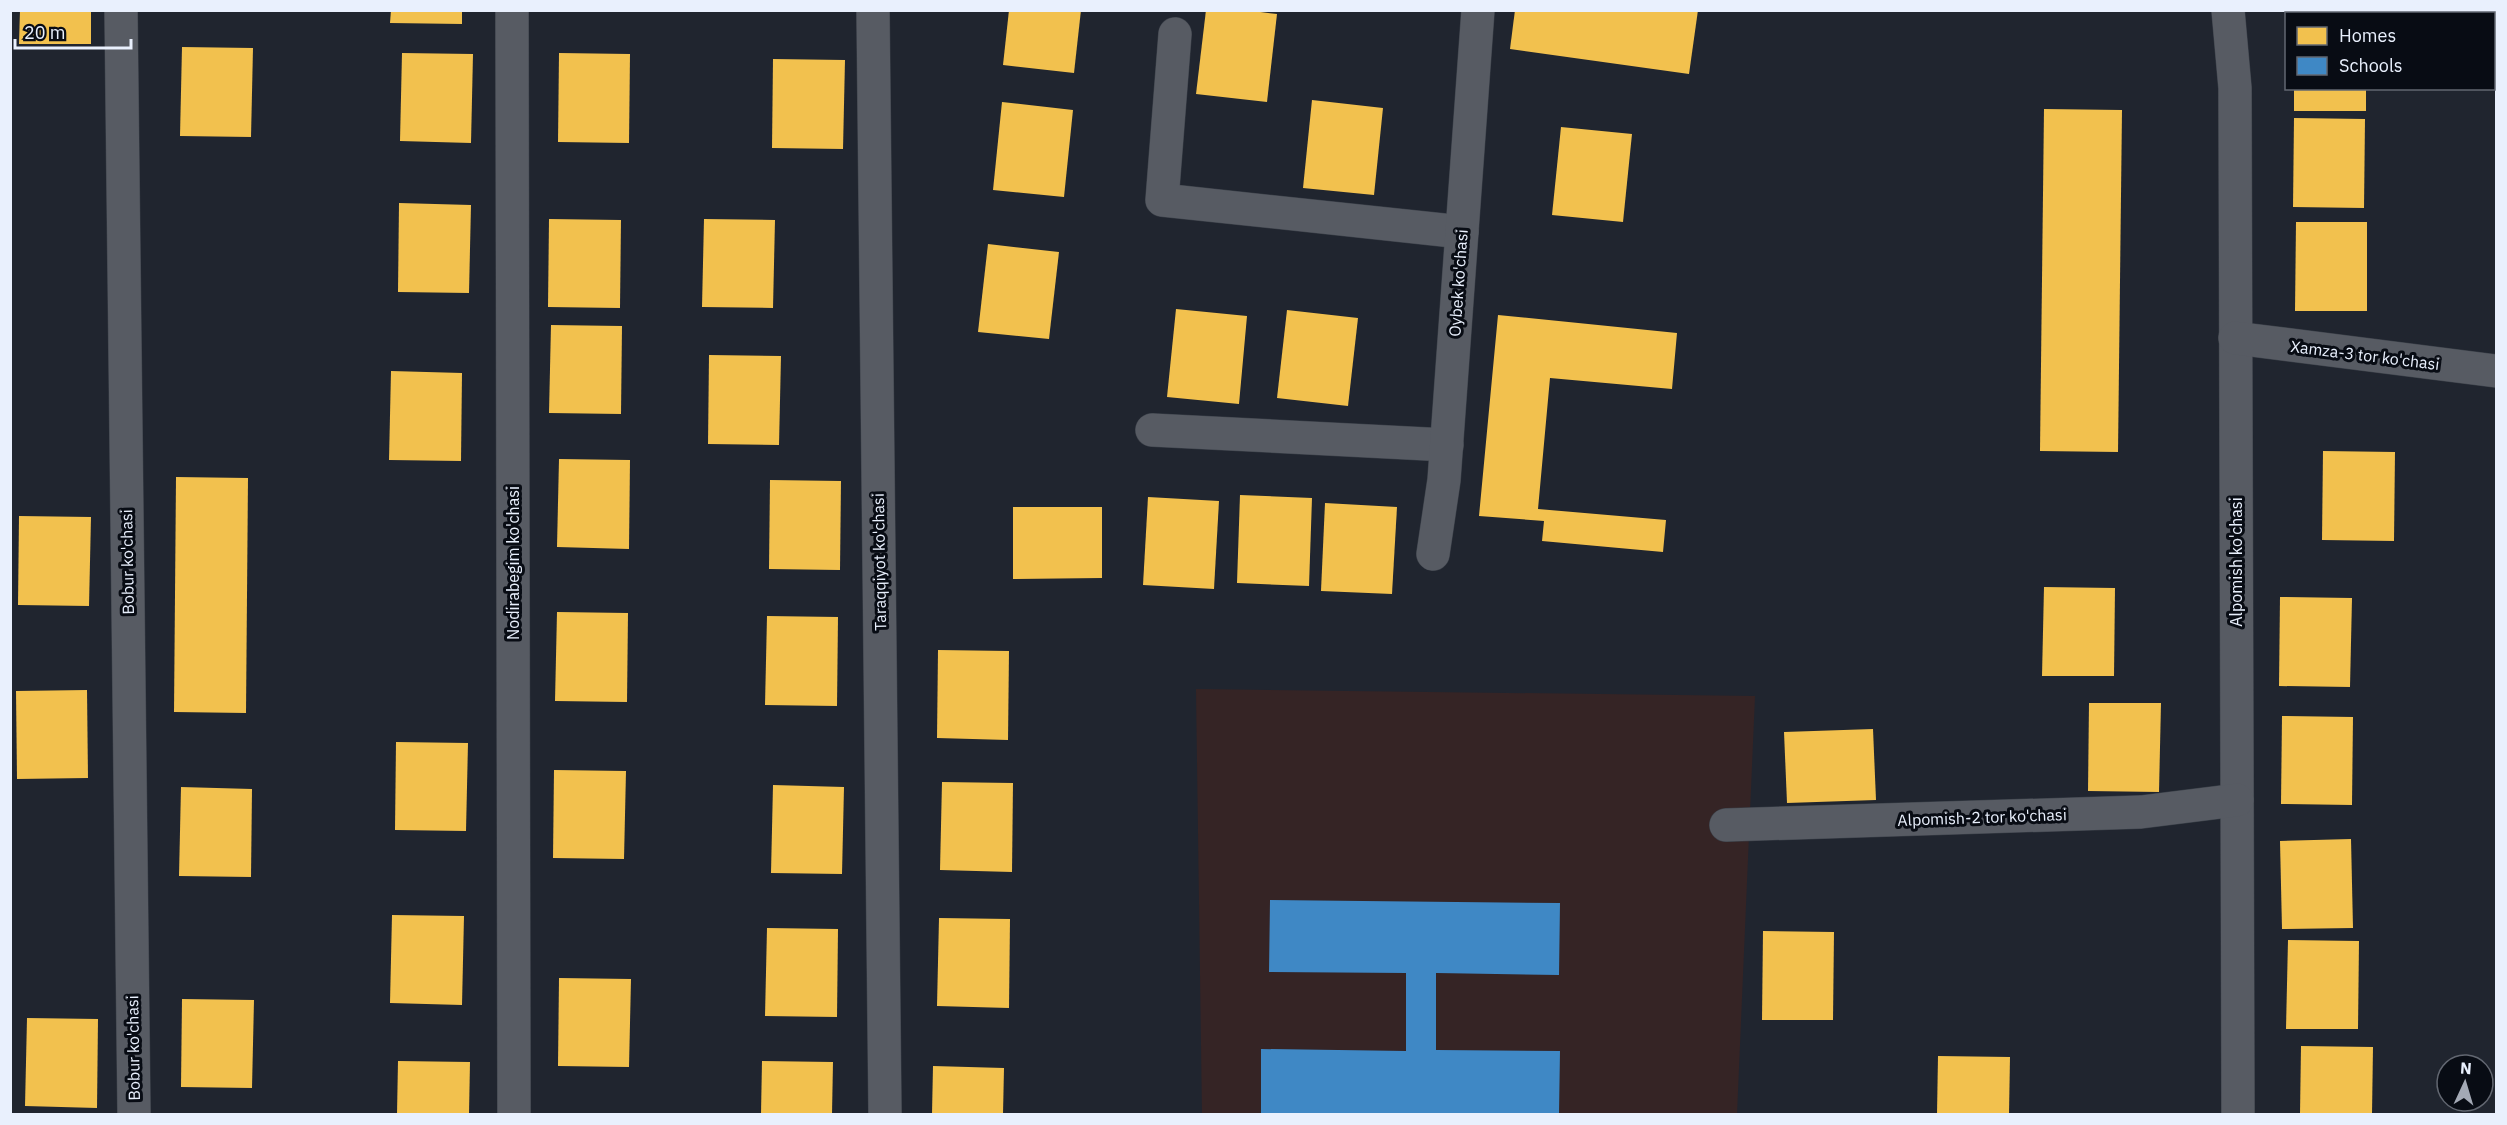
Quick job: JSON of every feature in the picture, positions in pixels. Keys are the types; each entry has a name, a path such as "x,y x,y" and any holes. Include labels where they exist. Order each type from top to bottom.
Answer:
{"street":[{"name":"Bobur ko'chasi","path":"121,10 134,1114"},
{"name":"Nodirabegim ko'chasi","path":"512,10 514,1114"},
{"name":"Taraqqiyot ko'chasi","path":"873,10 885,1114"},
{"name":"Oybek ko'chasi","path":"1433,554 1447,445 1478,10"},
{"name":"Alpomish ko'chasi","path":"2229,10 2235,88 2238,1114"},
{"path":"1175,34 1162,200 1462,232"},
{"name":"Xamza-3 tor ko'chasi","path":"2235,338 2496,371"},
{"path":"1152,430 1447,445"},
{"name":"Alpomish-2 tor ko'chasi","path":"1726,825 2141,812 2237,800"}],"shaded area":[{"path":"1196,689 1755,696 1737,1114 1202,1114"}],"building: Homes":[{"path":"20,10 91,10 91,44 19,44"},
{"path":"391,10 462,10 462,24 390,23"},
{"path":"1009,10 1081,10 1074,73 1003,65"},
{"path":"1206,10 1245,10 1277,14 1267,102 1196,94"},
{"path":"1515,10 1698,10 1689,74 1510,49"},
{"path":"182,47 253,48 251,137 180,136"},
{"path":"402,53 473,54 471,143 400,141"},
{"path":"559,53 630,54 629,143 558,142"},
{"path":"773,59 845,60 843,149 772,148"},
{"path":"2294,90 2366,90 2366,111 2294,111"},
{"path":"1312,100 1383,108 1374,195 1303,188"},
{"path":"1002,102 1073,110 1064,197 993,190"},
{"path":"2044,109 2122,110 2118,452 2040,451"},
{"path":"2294,118 2365,119 2364,208 2293,207"},
{"path":"1561,127 1632,134 1623,222 1552,215"},
{"path":"399,203 471,205 469,293 398,292"},
{"path":"549,219 621,220 620,308 548,307"},
{"path":"704,219 775,220 773,308 702,307"},
{"path":"2296,222 2367,222 2367,311 2295,311"},
{"path":"988,244 1059,252 1049,339 978,332"},
{"path":"1176,309 1247,316 1239,404 1167,397"},
{"path":"1287,310 1358,318 1348,406 1277,398"},
{"path":"1498,315 1677,333 1672,389 1550,378 1538,509 1666,520 1663,552 1542,541 1544,521 1479,516"},
{"path":"551,325 622,326 621,414 549,413"},
{"path":"709,355 781,356 779,445 708,444"},
{"path":"391,371 462,373 461,461 389,460"},
{"path":"2323,451 2395,452 2394,541 2322,540"},
{"path":"559,459 630,460 629,549 557,547"},
{"path":"176,477 248,478 246,713 174,712"},
{"path":"770,480 841,481 840,570 769,569"},
{"path":"1240,495 1312,498 1309,586 1237,583"},
{"path":"1148,497 1219,501 1214,589 1143,585"},
{"path":"1325,503 1397,507 1392,594 1321,591"},
{"path":"1013,507 1102,507 1102,578 1013,579"},
{"path":"19,516 91,517 89,606 18,605"},
{"path":"2044,587 2115,588 2114,676 2042,676"},
{"path":"2280,597 2352,598 2350,687 2279,686"},
{"path":"557,612 628,613 627,702 555,701"},
{"path":"767,616 838,617 837,706 765,705"},
{"path":"938,650 1009,651 1008,740 937,738"},
{"path":"87,690 88,778 17,779 16,691"},
{"path":"2089,703 2161,703 2159,792 2088,791"},
{"path":"2282,716 2353,717 2352,805 2281,804"},
{"path":"1873,729 1876,800 1787,803 1784,732"},
{"path":"396,742 468,743 466,831 395,830"},
{"path":"554,770 626,771 624,859 553,858"},
{"path":"942,782 1013,783 1012,872 940,870"},
{"path":"773,785 844,787 842,874 771,873"},
{"path":"181,787 252,789 251,877 179,876"},
{"path":"2351,839 2353,928 2282,929 2280,841"},
{"path":"392,915 464,916 462,1005 390,1003"},
{"path":"939,918 1010,919 1009,1008 937,1006"},
{"path":"767,928 838,929 837,1017 765,1016"},
{"path":"1763,931 1834,932 1833,1020 1762,1020"},
{"path":"2288,940 2359,941 2358,1029 2286,1029"},
{"path":"559,978 631,979 629,1067 558,1066"},
{"path":"182,999 254,1000 252,1088 181,1087"},
{"path":"27,1018 98,1019 97,1108 25,1106"},
{"path":"2301,1046 2373,1047 2372,1114 2300,1114"},
{"path":"1938,1056 2010,1057 2009,1114 1937,1114"},
{"path":"398,1061 470,1062 469,1114 397,1114"},
{"path":"762,1061 833,1062 832,1114 761,1114"},
{"path":"933,1066 1004,1068 1003,1114 932,1114"}],"building: Schools":[{"path":"1270,900 1560,903 1559,975 1436,973 1436,1050 1560,1051 1559,1114 1261,1114 1261,1049 1406,1051 1406,973 1269,972"}]}
